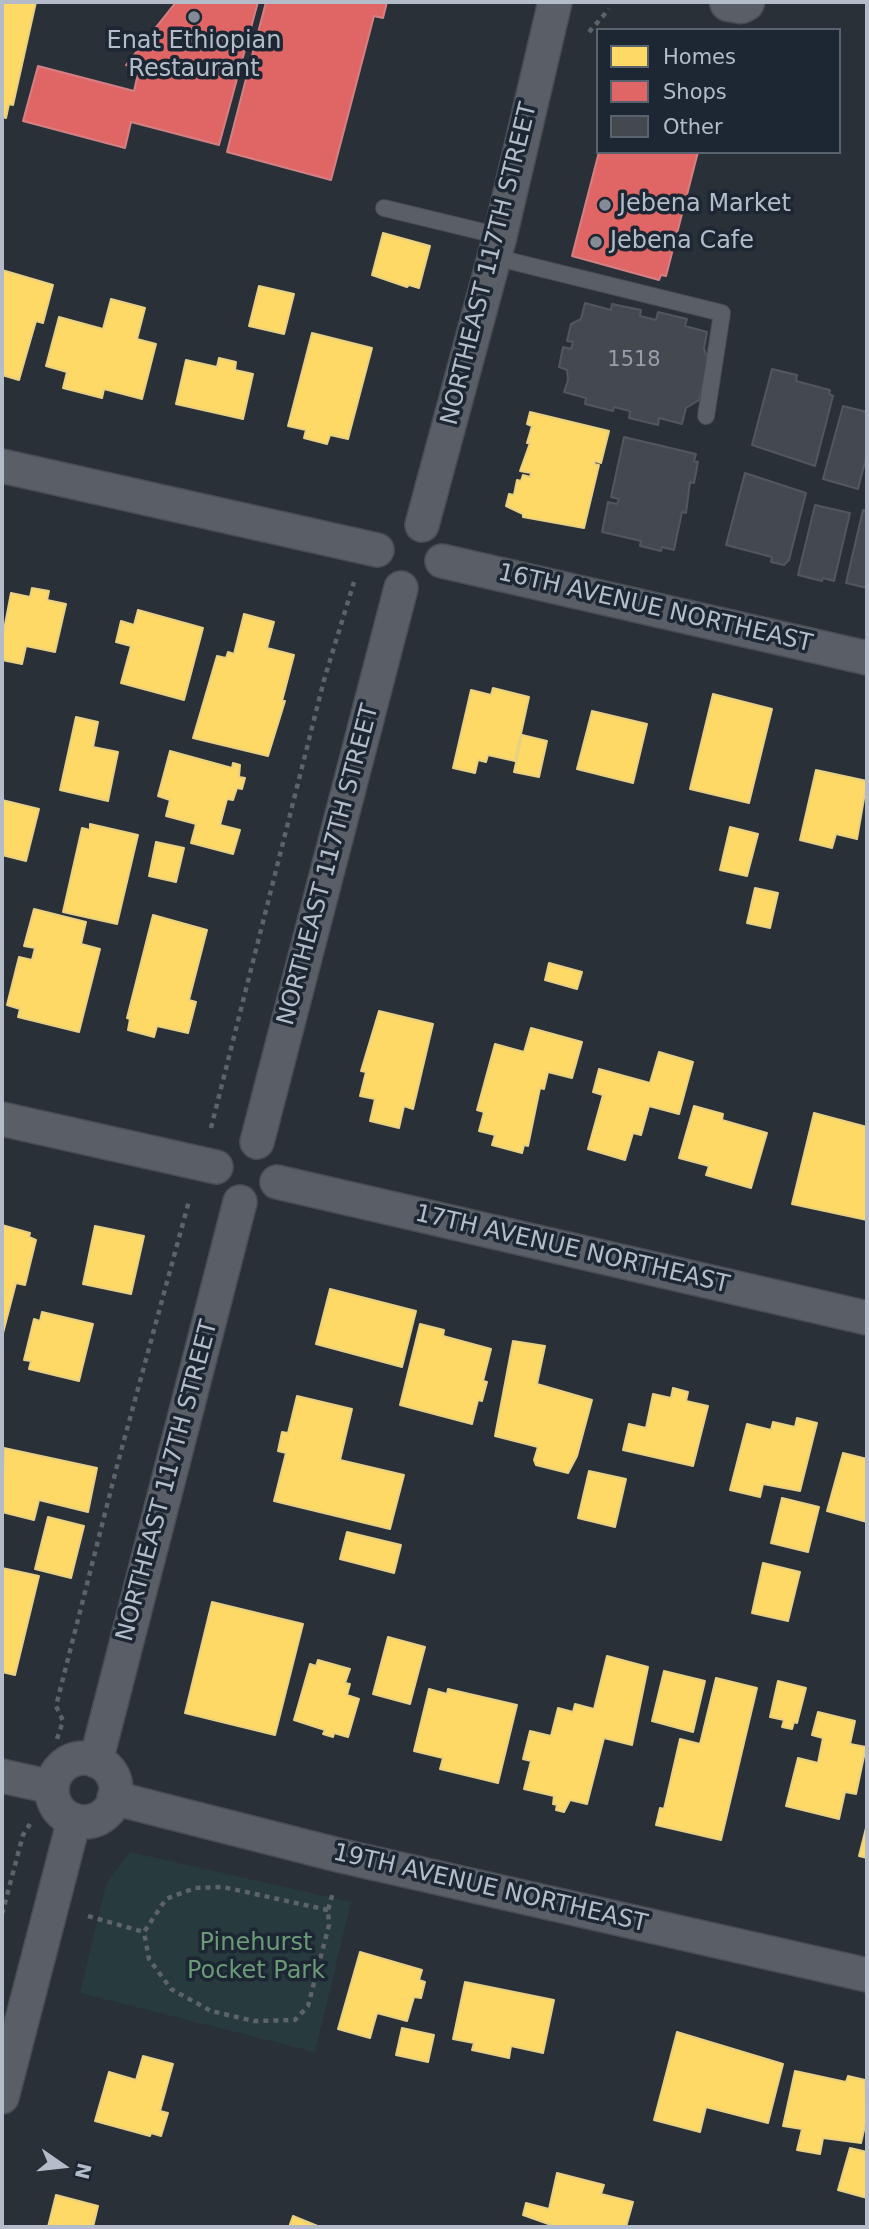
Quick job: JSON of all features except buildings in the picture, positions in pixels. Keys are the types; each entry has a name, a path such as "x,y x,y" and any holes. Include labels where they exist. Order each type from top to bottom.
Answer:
{"street":[{"name":"NORTHEAST 117TH STREET","path":"422,525 497,246 555,2"},
{"path":"729,2 746,2"},
{"path":"2,466 367,560 378,566 383,576 401,588 423,586 432,580 442,561 438,540 422,525 401,523 383,536 367,560"},
{"name":"16TH AVENUE NORTHEAST","path":"442,561 867,658"},
{"name":"NORTHEAST 117TH STREET","path":"257,1142 401,588"},
{"path":"2,1119 212,1152 225,1149 233,1143 257,1142 272,1152 278,1162 277,1182 264,1198 255,1203 240,1202 226,1195 220,1187 212,1152"},
{"name":"17TH AVENUE NORTHEAST","path":"277,1182 867,1318"},
{"name":"NORTHEAST 117TH STREET","path":"96,1761 240,1202"},
{"path":"85,1758 96,1761 111,1774 114,1798 107,1812 98,1819 74,1820 59,1810 53,1800 53,1779 67,1763 85,1758"},
{"path":"2,1776 52,1787"},
{"name":"19TH AVENUE NORTHEAST","path":"114,1798 342,1856 867,1975"},
{"path":"2,2096 74,1820"}],"lane":[{"path":"384,208 497,246 722,313 706,416"}],"path":[{"path":"212,1152 324,680 367,560"},
{"path":"57,1739 64,1721 56,1706 117,1466 190,1200"},
{"path":"2,1914 23,1835 30,1824"},
{"path":"328,1910 223,1887 195,1888 166,1899 144,1933 149,1959 171,1989 211,2011 254,2021 295,2020 308,2006 329,1925 328,1910 332,1897"},
{"path":"82,1914 144,1933"}],"green space":[{"name":"Pinehurst Pocket Park","path":"130,1852 351,1902 315,2052 80,1993 106,1884"}],"place":[{"name":"Enat Ethiopian Restaurant","path":"194,17"},
{"name":"Jebena Market","path":"605,205"},
{"name":"Jebena Cafe","path":"596,242"}]}
